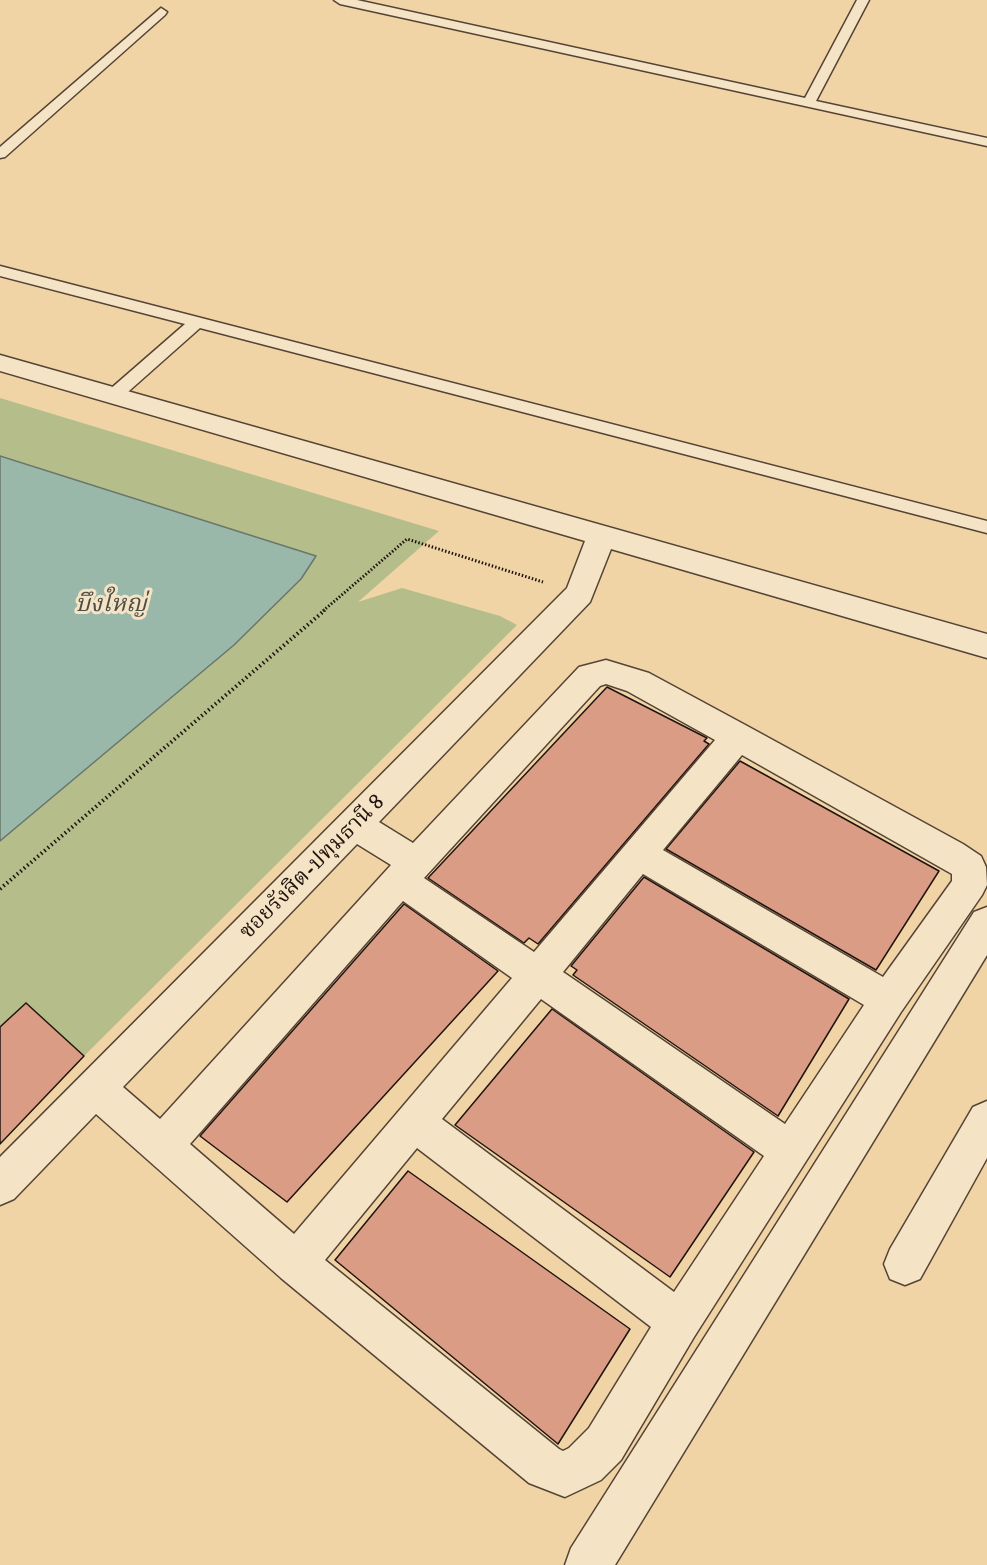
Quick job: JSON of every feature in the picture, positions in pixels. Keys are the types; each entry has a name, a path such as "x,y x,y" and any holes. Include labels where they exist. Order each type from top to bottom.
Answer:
{"street":[{"path":"0,363 987,646"},
{"name":"ซอยรังสิต-ปทุมธานี 8","path":"0,1185 356,825 580,594 602,535"},
{"path":"95,1088 296,1263 545,1467 565,1474 585,1464 605,1444 679,1322 888,1000 970,884 969,867 951,854 638,682 606,672 590,676 408,871 162,1146"},
{"path":"296,1263 738,736"},
{"path":"356,825 408,871 536,976 790,1151"},
{"path":"640,854 888,1000"},
{"path":"588,1565 987,923"},
{"path":"905,1264 987,1120"},
{"path":"414,1122 679,1322"}],"lane":[{"path":"809,102 862,0"},
{"path":"347,1 987,142"},
{"path":"0,154 161,12"},
{"path":"0,271 987,527"},
{"path":"114,395 197,322"}],"path":[{"path":"0,889 407,539 580,594"}],"green space":[{"path":"0,398 439,531 358,602 402,588 500,616 517,625 84,1056 26,1003 0,1027"}],"water":[{"name":"บึงใหญ่","path":"0,456 316,556 301,579 234,645 0,841"}],"building":[{"path":"607,687 707,738 704,741 709,744 538,944 529,938 524,943 428,878"},
{"path":"740,761 939,871 876,970 666,849"},
{"path":"644,877 849,999 778,1116 573,975 577,970 571,966"},
{"path":"404,904 498,971 287,1202 200,1136"},
{"path":"26,1003 84,1056 0,1144 0,1027"},
{"path":"552,1009 754,1152 670,1277 455,1125"},
{"path":"408,1171 630,1329 558,1444 335,1260"}]}
